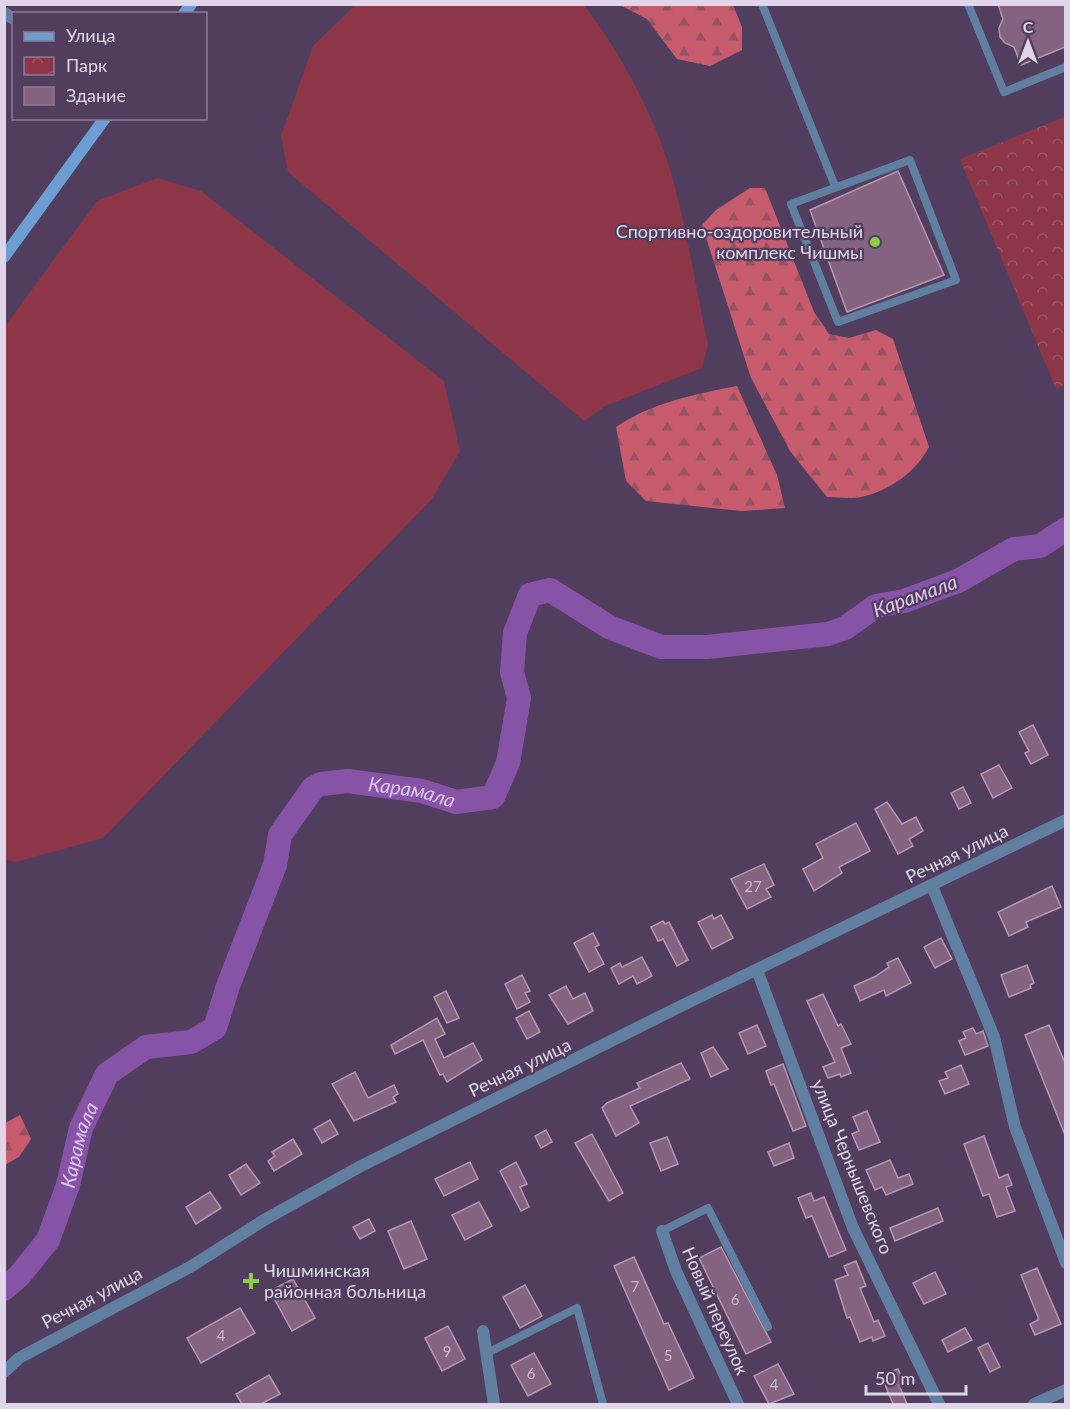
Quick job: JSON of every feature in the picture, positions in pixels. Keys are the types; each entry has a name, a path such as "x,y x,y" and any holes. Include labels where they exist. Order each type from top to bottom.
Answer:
{"street":[{"path":"4,257 104,120"},
{"name":"Речная улица","path":"4,1372 19,1358 190,1267 264,1220 361,1166 1065,820"},
{"path":"932,886 994,1037 1015,1127 1065,1263"},
{"name":"улица Чернышевского","path":"757,970 853,1228 939,1404"},
{"name":"Новый переулок","path":"662,1231 675,1271 738,1404"},
{"path":"483,1331 494,1404"},
{"path":"1034,1404 1065,1390"}],"lane":[{"path":"762,4 835,186"},
{"path":"968,4 1004,92 1065,67"},
{"path":"910,160 956,280 838,322 791,204 835,186 910,160"},
{"path":"662,1231 708,1208 768,1327"},
{"path":"486,1353 577,1308 603,1404"}],"green space":[{"path":"356,4 584,5 604,32 630,76 663,148 679,202 708,344 702,368 605,406 584,421 288,172 281,136 313,46"},
{"path":"620,5 733,5 742,27 742,50 710,66 677,59 647,19"},
{"path":"1065,117 1066,384 1056,389 960,159"},
{"path":"157,178 201,191 444,381 460,451 432,499 103,838 16,862 5,860 5,326 97,201"},
{"path":"750,188 765,188 814,312 829,334 849,338 876,330 893,339 929,447 917,465 901,479 882,490 857,498 827,497 790,451 751,378 702,225 716,210"},
{"path":"737,386 777,475 785,508 741,511 646,501 626,481 616,427 659,406 689,396"},
{"path":"20,1115 31,1139 19,1157 5,1165 5,1123"}],"building":[{"path":"998,4 1065,4 1065,47 1021,65 1014,47 1005,43 1000,37 999,28 1003,19"},
{"name":"Спортивно-оздоровительный комплекс Чишмы","path":"898,171 944,275 847,312 810,210"},
{"path":"1033,725 1048,755 1031,764 1025,753 1029,751 1019,732"},
{"path":"999,765 1012,788 993,798 981,774"},
{"path":"963,787 971,803 959,809 951,793"},
{"path":"887,802 902,824 916,817 923,831 909,839 913,846 898,854 875,809"},
{"path":"856,823 870,851 839,867 842,873 814,891 803,869 823,858 816,844"},
{"path":"764,864 774,885 766,889 771,897 747,909 731,879"},
{"path":"1052,886 1061,907 1026,922 1028,927 1009,936 998,912"},
{"path":"712,915 714,919 721,915 733,938 712,949 698,922"},
{"path":"663,921 665,924 669,922 688,960 677,966 663,939 658,941 651,927"},
{"path":"593,933 599,945 595,947 604,964 589,972 574,943"},
{"path":"941,938 952,959 935,968 924,947"},
{"path":"642,957 652,976 637,984 633,976 619,984 611,968 620,963 622,967"},
{"path":"898,958 911,983 886,996 884,990 860,1001 854,986 876,976 889,967 887,963"},
{"path":"1027,965 1034,983 1030,985 1031,988 1009,997 1001,975"},
{"path":"522,975 530,991 525,993 530,1002 517,1009 505,984"},
{"path":"566,986 573,999 585,993 593,1011 568,1024 549,995"},
{"path":"446,991 459,1018 447,1023 434,997"},
{"path":"823,994 838,1026 841,1024 851,1044 841,1048 851,1073 841,1077 840,1074 828,1078 823,1067 835,1062 807,1001"},
{"path":"529,1011 540,1032 527,1039 516,1018"},
{"path":"437,1018 445,1034 435,1039 444,1058 473,1043 482,1060 447,1082 443,1074 440,1075 423,1040 395,1054 391,1045"},
{"path":"757,1025 766,1046 748,1054 739,1033"},
{"path":"1049,1025 1065,1063 1065,1135 1025,1035"},
{"path":"973,1028 976,1034 983,1031 988,1046 965,1055 959,1041 966,1038 963,1032"},
{"path":"713,1047 728,1069 711,1077 701,1053"},
{"path":"681,1063 690,1079 630,1106 639,1123 616,1136 602,1108 607,1103 640,1088 637,1083"},
{"path":"783,1064 806,1126 793,1131 774,1084 771,1085 766,1071"},
{"path":"961,1065 969,1084 945,1094 939,1081 948,1078 945,1072"},
{"path":"355,1072 368,1098 394,1085 398,1094 393,1097 396,1102 354,1121 332,1084"},
{"path":"867,1111 880,1142 859,1150 852,1134 859,1131 853,1117"},
{"path":"330,1120 338,1134 322,1143 314,1129"},
{"path":"546,1130 552,1142 541,1148 535,1136"},
{"path":"592,1134 623,1193 609,1201 575,1143"},
{"path":"984,1136 999,1178 1008,1174 1012,1185 1006,1187 1015,1211 997,1217 989,1194 983,1196 964,1144"},
{"path":"667,1137 678,1164 661,1171 650,1143"},
{"path":"293,1139 302,1154 274,1171 268,1161 275,1156 272,1152"},
{"path":"789,1143 794,1158 774,1166 768,1152"},
{"path":"890,1160 898,1178 909,1174 913,1184 886,1195 882,1187 875,1190 866,1170"},
{"path":"470,1162 478,1179 444,1196 435,1179"},
{"path":"516,1162 527,1184 520,1187 529,1207 521,1211 500,1171"},
{"path":"246,1164 260,1183 241,1195 229,1175"},
{"path":"210,1192 221,1208 196,1224 186,1207"},
{"path":"811,1193 814,1201 824,1197 846,1250 829,1257 812,1216 806,1218 798,1198"},
{"path":"479,1202 492,1226 465,1240 452,1215"},
{"path":"938,1208 943,1221 895,1241 890,1228"},
{"path":"369,1219 375,1231 360,1239 353,1227"},
{"path":"411,1221 427,1259 404,1269 388,1231"},
{"path":"721,1247 771,1342 746,1354 699,1258"},
{"path":"634,1257 664,1324 668,1323 694,1378 669,1390 614,1266"},
{"path":"856,1261 866,1286 860,1288 874,1322 878,1320 885,1336 873,1341 872,1337 860,1342 850,1317 847,1318 835,1280 848,1275 844,1266"},
{"path":"1037,1268 1061,1324 1035,1335 1030,1324 1038,1320 1038,1317 1021,1275"},
{"path":"935,1272 946,1294 924,1304 913,1283"},
{"path":"293,1279 315,1318 292,1331 270,1291"},
{"path":"525,1285 542,1316 520,1328 503,1297"},
{"path":"240,1308 255,1333 201,1363 187,1338"},
{"path":"448,1326 465,1359 442,1371 425,1338"},
{"path":"965,1328 972,1340 948,1352 942,1340"},
{"path":"988,1343 1000,1367 990,1372 978,1348"},
{"path":"534,1353 551,1384 528,1396 511,1365"},
{"path":"778,1364 794,1394 769,1404 754,1376"},
{"path":"898,1369 904,1383 899,1385 907,1404 893,1404 881,1375"},
{"path":"269,1375 280,1394 261,1404 242,1404 236,1394"}],"waterway":[{"name":"Карамала","path":"4,1289 19,1276 48,1240 68,1185 81,1128 107,1074 146,1047 191,1042 215,1028 228,986 275,865 280,835 313,788 321,784 348,781 422,791 456,802 493,797 508,763 519,698 512,672 515,633 530,595 550,590 609,627 661,647 707,647 828,634 845,628 876,606 904,601 958,581 1014,549 1040,546 1066,529"}],"place":[{"name":"Спортивно-оздоровительный комплекс Чишмы","path":"875,242"},
{"name":"Чишминская районная больница","path":"251,1281"}]}
